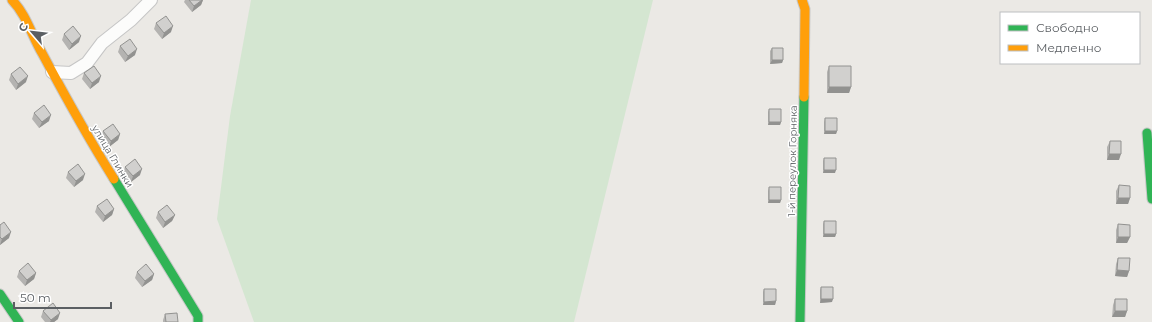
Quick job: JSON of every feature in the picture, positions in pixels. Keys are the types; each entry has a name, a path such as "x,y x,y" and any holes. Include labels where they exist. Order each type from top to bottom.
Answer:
{"street":[{"name":"улица Глинки","path":"12,0 19,7 87,136 198,316 198,322"},
{"path":"52,72 71,73 87,63 102,43 131,20 151,0"},
{"name":"1-й переулок Горняка","path":"800,322 805,9 802,0"},
{"path":"1147,133 1152,199"},
{"path":"0,294 20,322"}],"green space":[{"path":"251,0 653,0 574,322 254,322 217,219 230,116"}],"building":[{"path":"189,0 202,0 194,6"},
{"path":"166,16 173,26 164,33 156,23"},
{"path":"73,26 81,36 72,44 64,34"},
{"path":"130,39 137,49 128,56 120,46"},
{"path":"772,48 783,48 783,60 772,60"},
{"path":"94,66 101,76 92,83 84,73"},
{"path":"829,66 851,66 851,87 829,87"},
{"path":"20,67 28,76 18,84 11,74"},
{"path":"44,105 51,115 42,122 34,113"},
{"path":"769,109 781,109 781,122 769,122"},
{"path":"825,118 837,118 837,131 825,131"},
{"path":"113,124 120,134 111,141 103,131"},
{"path":"1110,141 1121,141 1121,154 1109,154"},
{"path":"824,158 836,158 836,170 824,170"},
{"path":"135,159 142,169 133,176 125,167"},
{"path":"78,164 85,174 76,181 68,172"},
{"path":"1119,185 1130,186 1130,198 1118,198"},
{"path":"769,187 781,187 781,200 769,200"},
{"path":"107,199 114,209 105,216 97,206"},
{"path":"167,205 175,215 165,222 158,212"},
{"path":"824,221 836,221 836,234 824,234"},
{"path":"4,222 11,232 2,239 0,237 0,225"},
{"path":"1118,224 1130,225 1130,237 1118,237"},
{"path":"1118,258 1130,258 1129,271 1117,270"},
{"path":"28,263 36,273 27,280 19,271"},
{"path":"146,264 154,274 145,281 137,272"},
{"path":"821,287 833,287 833,299 821,299"},
{"path":"764,289 776,289 776,301 764,302"},
{"path":"1115,299 1127,299 1127,311 1115,311"},
{"path":"53,303 60,313 51,320 43,311"},
{"path":"177,313 178,322 166,322 165,314"}],"traffic: fast":[{"path":"800,322 804,97"},
{"path":"1147,133 1152,199"},
{"path":"114,179 198,316 198,322"},
{"path":"0,294 19,322"}],"traffic: slow":[{"path":"12,0 25,18 38,46 68,101 114,179"},
{"path":"802,0 805,9 804,97"}]}
